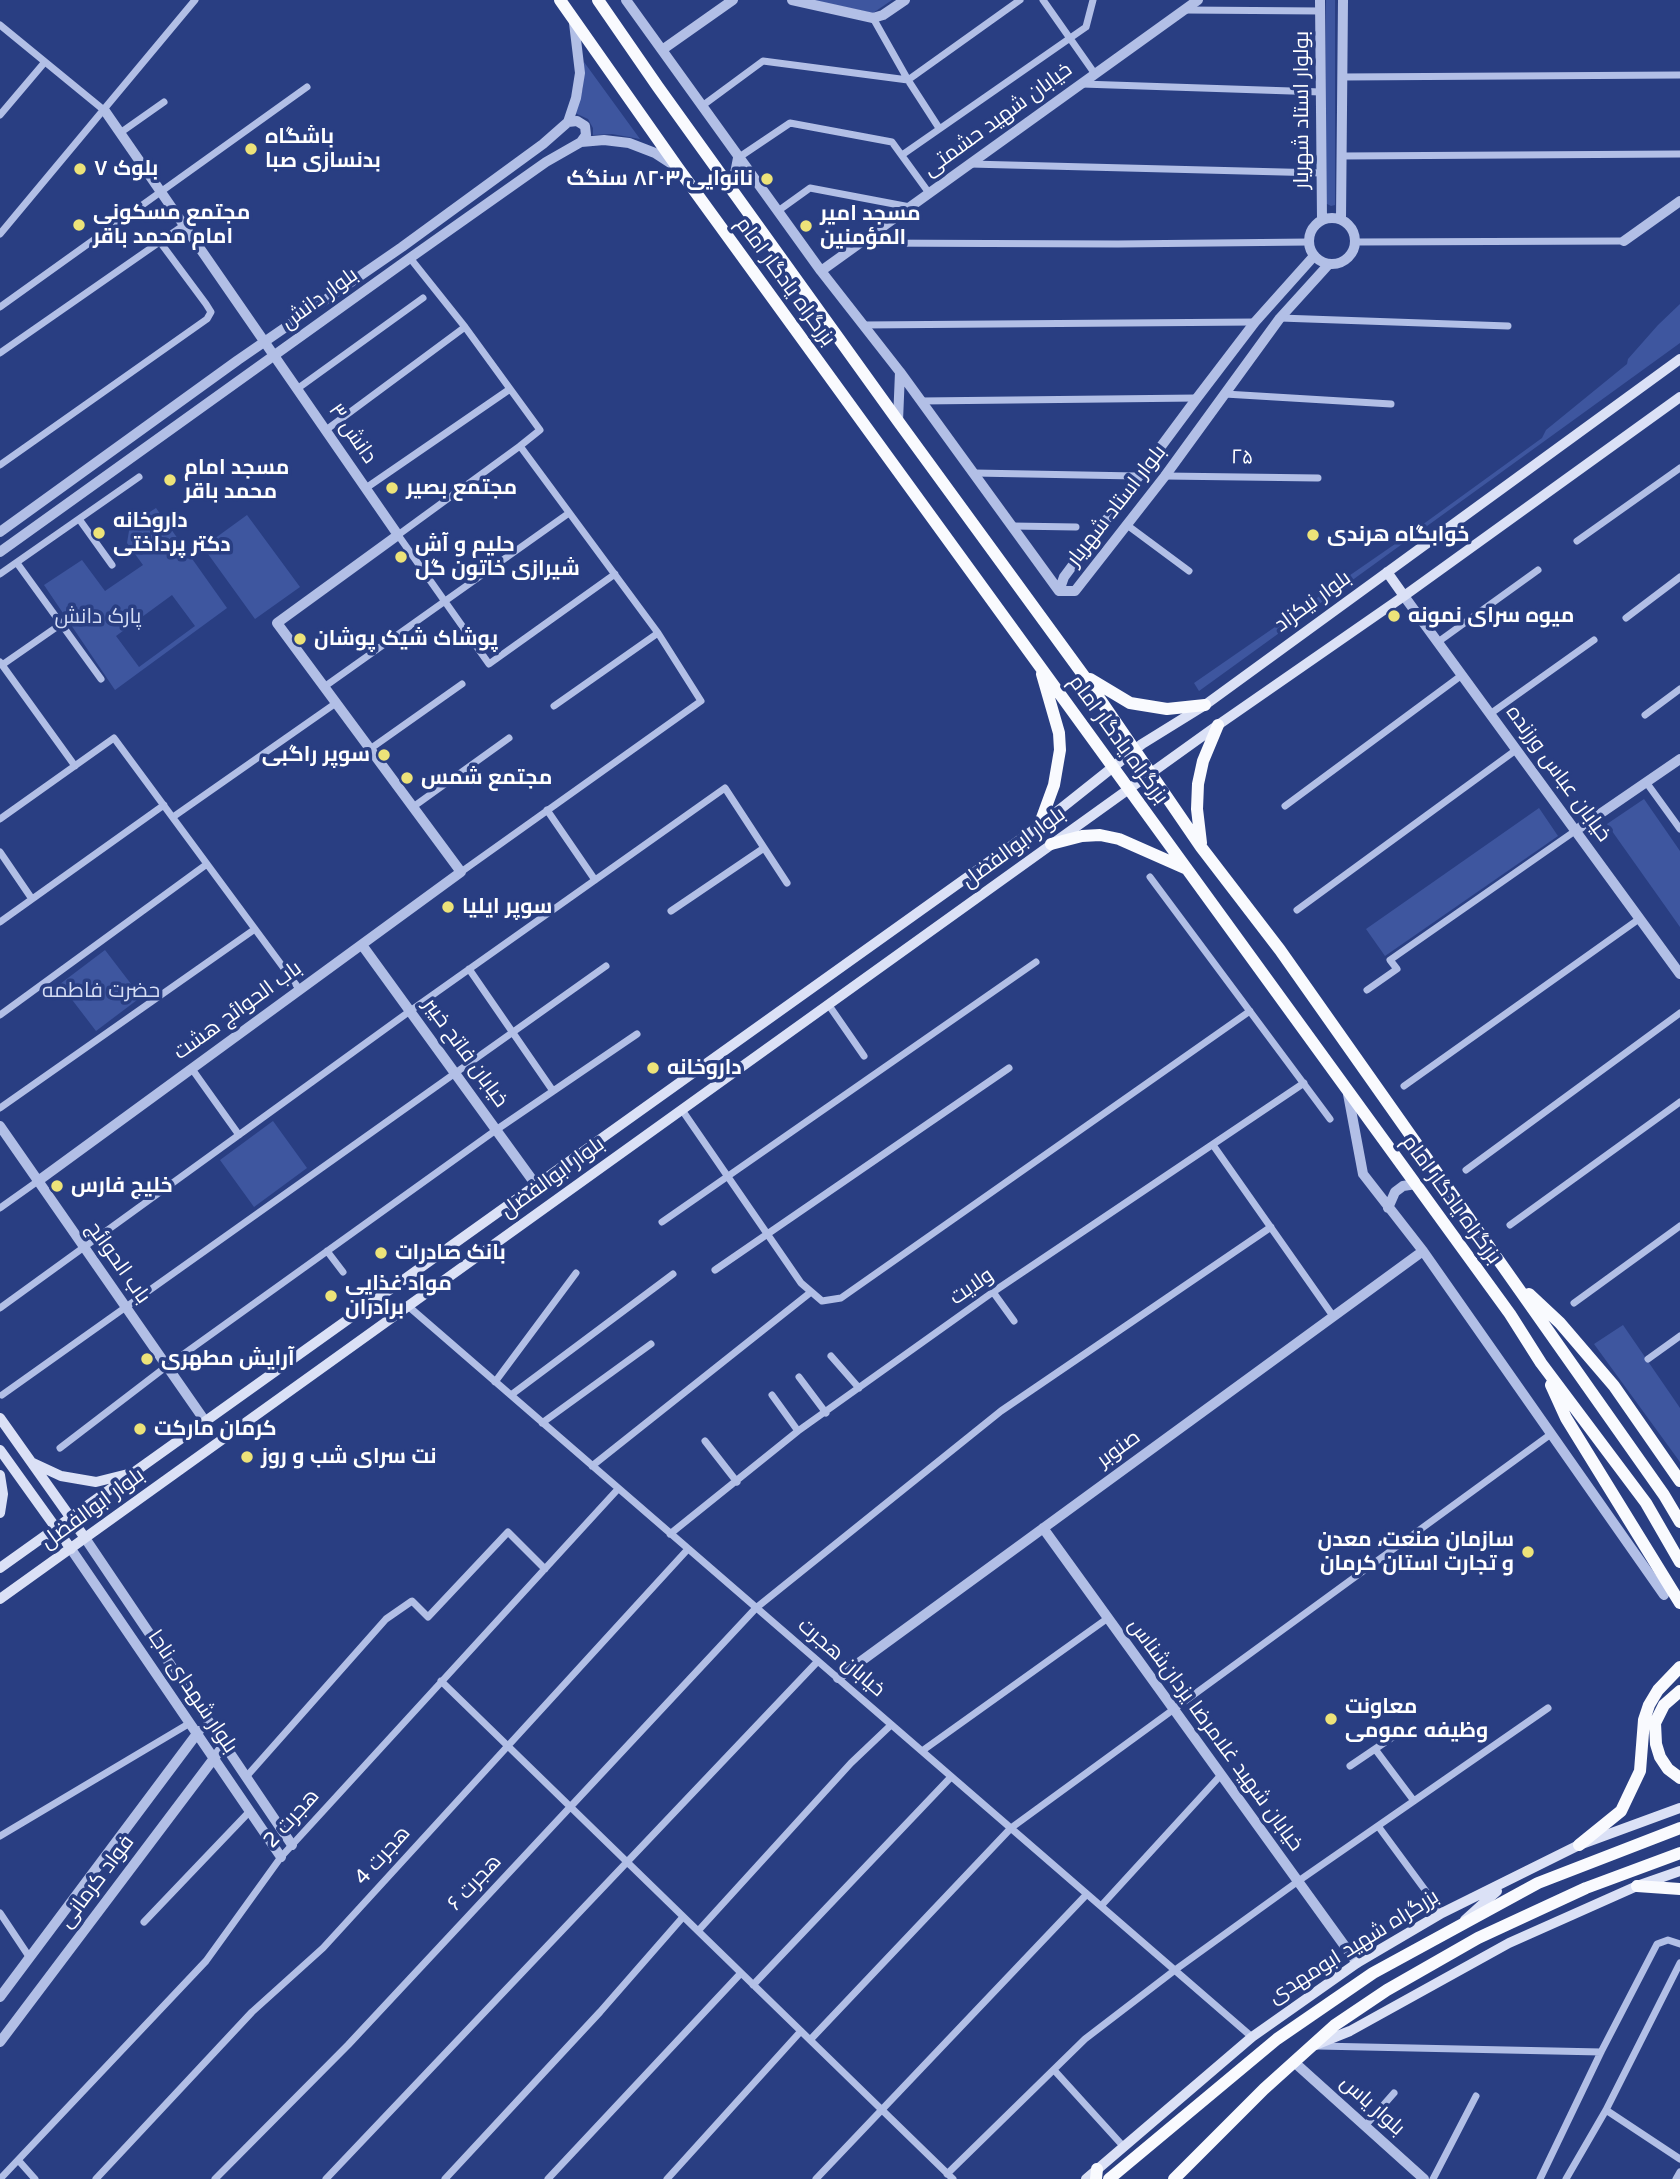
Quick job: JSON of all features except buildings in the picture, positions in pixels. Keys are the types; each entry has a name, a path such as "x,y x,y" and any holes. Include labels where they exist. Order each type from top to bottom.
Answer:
{"highway":[{"name":"بزرگراه یادگار امام","path":"560,0 678,168 1510,1314 1541,1363 1646,1503 1680,1562"},
{"name":"بزرگراه یادگار امام","path":"598,0 1136,749 1201,847 1280,950 1664,1495 1680,1522"},
{"path":"1039,663 1059,733 1054,785 1039,825"},
{"path":"1084,676 1130,703 1167,709 1205,705"},
{"path":"1201,847 1198,784 1203,761 1218,725"},
{"path":"1051,844 1082,836 1100,835 1119,839 1189,870"},
{"path":"1509,1275 1560,1323 1614,1386 1680,1481"},
{"path":"1541,1363 1566,1418 1680,1603"},
{"path":"1579,1845 1621,1811 1640,1771 1644,1720 1649,1705 1658,1690 1680,1667"},
{"path":"1680,1691 1664,1705 1656,1723 1656,1744 1668,1769 1680,1778"},
{"name":"بزرگراه شهید ابومهدی","path":"1109,2179 1277,2039 1373,1973 1538,1883 1680,1828"},
{"path":"1174,2179 1245,2107 1335,2025 1387,1990 1478,1938 1586,1888 1680,1853"},
{"path":"1637,1886 1680,1889"}],"main road":[{"name":"بلوار نیکزاد","path":"1136,749 1205,705 1680,359"},
{"path":"1152,772 1404,596 1680,397"},
{"path":"1387,572 1404,596"},
{"name":"بلوار ابوالفضل","path":"0,1568 1039,825 1136,749"},
{"name":"بلوار ابوالفضل","path":"0,1600 1152,772"},
{"path":"784,1008 797,1027"},
{"path":"0,1418 85,1538"},
{"path":"0,1450 71,1549"},
{"path":"31,1462 61,1476 96,1482 135,1472"},
{"path":"0,1475 3,1494 0,1513"},
{"name":"بزرگراه شهید ابومهدی","path":"1086,2179 1097,2174 1123,2146 1252,2036 1357,1963 1442,1913 1579,1845 1680,1808"},
{"path":"1312,2046 1350,2031 1509,1943 1637,1886 1680,1871"},
{"path":"1457,1927 1506,1881"}],"street":[{"path":"0,234 195,0"},
{"path":"626,0 738,158 900,372 1059,591"},
{"path":"662,50 733,0"},
{"path":"792,0 873,18 883,15 905,0"},
{"path":"702,106 762,61 908,80 1020,0"},
{"path":"1043,0 1095,74"},
{"path":"902,155 1086,27 1093,0"},
{"name":"خیابان شهید حشمتی","path":"821,271 1198,0"},
{"name":"بولوار استاد شهریار","path":"1320,0 1322,219"},
{"name":"بولوار استاد شهریار","path":"1341,219 1343,0"},
{"path":"1184,10 1321,11"},
{"path":"873,18 908,80 940,128"},
{"path":"573,19 580,73 576,99 568,122 577,121 584,126 586,135 581,142"},
{"path":"0,26 105,111"},
{"path":"0,115 44,63"},
{"path":"1342,78 1680,75"},
{"path":"1081,84 1321,92"},
{"path":"0,307 307,87"},
{"path":"120,133 164,102"},
{"name":"دانش ۳","path":"105,111 398,534"},
{"name":"بلوار دانش","path":"0,532 402,247 543,144 568,122"},
{"path":"732,189 738,158 790,122 892,142 929,193"},
{"name":"بلوار دانش","path":"0,552 546,162 581,142 604,140 629,143 655,153 678,168"},
{"path":"1342,156 1680,154"},
{"path":"970,164 1322,173"},
{"path":"778,211 810,188 910,207"},
{"path":"1356,242 1624,241 1680,201"},
{"path":"1322,219 1341,219 1353,229 1356,242 1350,256 1337,264 1329,264 1314,256 1309,242 1313,228 1322,219"},
{"path":"0,353 184,225"},
{"path":"0,465 207,319 211,312 160,242"},
{"path":"860,243 1309,242"},
{"name":"بلوار استاد شهریار","path":"1314,256 1255,322 1137,476 1063,577 1059,591 1076,591 1165,476 1280,318 1329,264"},
{"path":"410,258 465,327 540,430 277,624 461,872 701,701 658,633 520,446"},
{"path":"297,388 423,298"},
{"path":"1280,318 1508,326"},
{"path":"863,325 1255,322"},
{"path":"326,430 465,327"},
{"path":"898,421 900,372"},
{"path":"366,488 510,389"},
{"path":"1224,394 1391,404"},
{"path":"921,401 1197,398"},
{"path":"1577,541 1680,468"},
{"path":"974,473 1137,476"},
{"name":"۲۵","path":"1165,476 1318,478"},
{"path":"0,575 139,477"},
{"path":"324,687 569,513"},
{"path":"1109,514 1189,571"},
{"path":"79,519 112,565"},
{"path":"1012,526 1076,527"},
{"path":"398,534 489,664 615,574"},
{"path":"17,563 101,680"},
{"path":"1438,642 1538,570"},
{"path":"1626,618 1680,577"},
{"name":"خیابان عباس ورزنده","path":"1404,596 1680,974"},
{"path":"61,624 1,664 75,766"},
{"path":"554,706 658,633"},
{"path":"1490,714 1594,640"},
{"path":"1285,807 1462,675"},
{"path":"370,749 462,684"},
{"path":"1645,715 1680,689"},
{"path":"173,817 336,703"},
{"path":"0,819 114,738 300,990"},
{"path":"413,807 509,738"},
{"path":"1297,910 1516,750"},
{"path":"1367,990 1397,969 1390,960 1680,759"},
{"path":"1646,782 1680,829"},
{"path":"0,1308 724,788 787,883"},
{"path":"0,922 163,805"},
{"path":"547,810 595,880"},
{"path":"671,911 764,848"},
{"path":"0,852 32,899"},
{"path":"0,1015 207,864"},
{"name":"باب الحوائج هشت","path":"38,1181 461,872"},
{"path":"1150,877 1330,1119"},
{"path":"1404,1086 1639,919"},
{"path":"0,1108 255,929"},
{"name":"خیابان فاتح خیبر","path":"362,944 536,1185"},
{"path":"662,1222 1036,962"},
{"path":"2,1395 606,966"},
{"path":"470,969 554,1091"},
{"path":"828,1004 864,1056"},
{"path":"682,1110 801,1283 822,1301 841,1298 1250,1011"},
{"path":"1466,1170 1680,1013"},
{"path":"60,1448 167,1366 327,1251 496,1130 637,1034"},
{"path":"715,1270 1009,1068"},
{"path":"192,1069 239,1135"},
{"name":"ولایت","path":"670,1534 799,1432 993,1292 1304,1083"},
{"path":"1347,1090 1363,1174 1423,1251 1664,1595"},
{"path":"1510,1225 1680,1102"},
{"name":"باب الحوائج","path":"0,1126 205,1421"},
{"path":"1213,1145 1333,1316"},
{"path":"0,1208 38,1181"},
{"path":"1388,1208 1395,1192 1404,1186 1416,1184"},
{"path":"1574,1303 1680,1226"},
{"name":"هجرت ۶","path":"215,2179 348,2045 756,1608 1002,1411 1271,1227"},
{"path":"327,1251 343,1272"},
{"name":"صنوبر","path":"838,1678 1423,1251"},
{"path":"495,1382 576,1273"},
{"path":"511,1395 673,1274"},
{"path":"592,1466 811,1292"},
{"path":"993,1292 1014,1321"},
{"name":"خیابان هجرت","path":"408,1306 1252,2036"},
{"path":"1648,1359 1680,1336"},
{"path":"542,1423 650,1344"},
{"path":"831,1356 859,1388"},
{"path":"799,1377 826,1413"},
{"path":"772,1395 799,1432"},
{"path":"810,2040 1011,1828 1551,1434"},
{"path":"705,1441 737,1482"},
{"name":"هجرت 2","path":"0,2179 206,1961 281,1857 618,1489"},
{"name":"خیابان شهید غلامرضا یزدان‌شناس","path":"1044,1528 1357,1963"},
{"path":"246,1777 386,1619 412,1601 428,1617 508,1532 545,1569"},
{"name":"بلوار شهدای ناجا","path":"85,1538 292,1845"},
{"name":"بلوار شهدای ناجا","path":"71,1549 281,1857"},
{"name":"هجرت 4","path":"96,2179 252,2012 323,1948 688,1549"},
{"path":"922,1751 1108,1618"},
{"path":"326,2179 818,1661"},
{"path":"441,1681 950,2176 1085,2039 1297,1882 1548,1709"},
{"name":"فواد کرمانی","path":"0,1997 207,1720"},
{"path":"0,1836 190,1724"},
{"path":"698,1931 852,1763 891,1725"},
{"path":"1350,1766 1403,1730"},
{"name":"فواد کرمانی","path":"0,2042 224,1745"},
{"path":"1375,1749 1414,1801"},
{"path":"1101,1906 1220,1776"},
{"path":"753,1985 951,1777"},
{"path":"144,1922 250,1811"},
{"path":"1378,1826 1442,1913"},
{"path":"817,2179 1087,1894"},
{"path":"0,1913 30,1958"},
{"path":"445,2179 600,2012 683,1917"},
{"path":"1540,2179 1657,1944 1668,1940 1680,1944"},
{"path":"1566,2179 1606,2110 1680,1963"},
{"path":"548,2179 741,1973"},
{"path":"667,2179 801,2031"},
{"path":"1312,2046 1601,2052"},
{"name":"بلوار یاس","path":"1294,2062 1424,2179"},
{"path":"1054,2070 1123,2146"},
{"path":"1365,2126 1394,2093"},
{"path":"1433,2179 1476,2096"},
{"path":"1606,2110 1680,2160"},
{"path":"19,2161 35,2179"},
{"path":"1676,2179 1680,2172"}],"green space":[{"path":"812,0 892,0 873,13"},
{"path":"1326,0 1335,0 1335,205 1331,206 1325,203"},
{"path":"584,62 640,139 612,134 593,135 588,119 575,113 583,88"},
{"path":"1680,304 1680,343 1199,691 1194,683 1411,533 1542,438 1546,430 1627,364 1628,359 1658,325"},
{"name":"پارک دانش","path":"156,508 227,608 115,690 44,585 82,560 105,591 143,565 127,543 130,525","holes":["172,595 195,626 139,667 116,636"]},
{"path":"247,515 300,587 255,619 203,547"},
{"path":"1644,799 1680,851 1680,927 1607,824"},
{"path":"1539,808 1558,836 1385,956 1366,929"},
{"name":"حضرت فاطمه","path":"105,950 141,997 96,1031 60,984"},
{"path":"273,1121 307,1168 254,1207 220,1160"},
{"path":"1623,1325 1680,1408 1680,1462 1594,1344"}],"place":[{"name":"باشگاه بدنسازی صبا","path":"251,149"},
{"name":"بلوک ۷","path":"80,169"},
{"name":"نانوایی ۸۲۰۳ سنگک","path":"767,179"},
{"name":"مجتمع مسکونی امام محمد باقر","path":"79,225"},
{"name":"مسجد امیر المؤمنین","path":"806,226"},
{"name":"مسجد امام محمد باقر","path":"170,480"},
{"name":"مجتمع بصیر","path":"392,488"},
{"name":"داروخانه دکتر پرداختی","path":"99,533"},
{"name":"خوابگاه هرندی","path":"1313,535"},
{"name":"حلیم و آش شیرازی خاتون گل","path":"401,557"},
{"name":"میوه سرای نمونه","path":"1394,616"},
{"name":"پوشاک شیک پوشان","path":"300,639"},
{"name":"سوپر راگبی","path":"384,755"},
{"name":"مجتمع شمس","path":"407,778"},
{"name":"سوپر ایلیا","path":"448,907"},
{"name":"داروخانه","path":"653,1068"},
{"name":"خلیج فارس","path":"57,1186"},
{"name":"بانک صادرات","path":"381,1253"},
{"name":"مواد غذایی برادران","path":"331,1296"},
{"name":"آرایش مطهری","path":"147,1359"},
{"name":"کرمان مارکت","path":"140,1429"},
{"name":"نت سرای شب و روز","path":"247,1457"},
{"name":"سازمان صنعت، معدن و تجارت استان کرمان","path":"1528,1552"},
{"name":"معاونت وظیفه عمومی","path":"1331,1719"}]}
